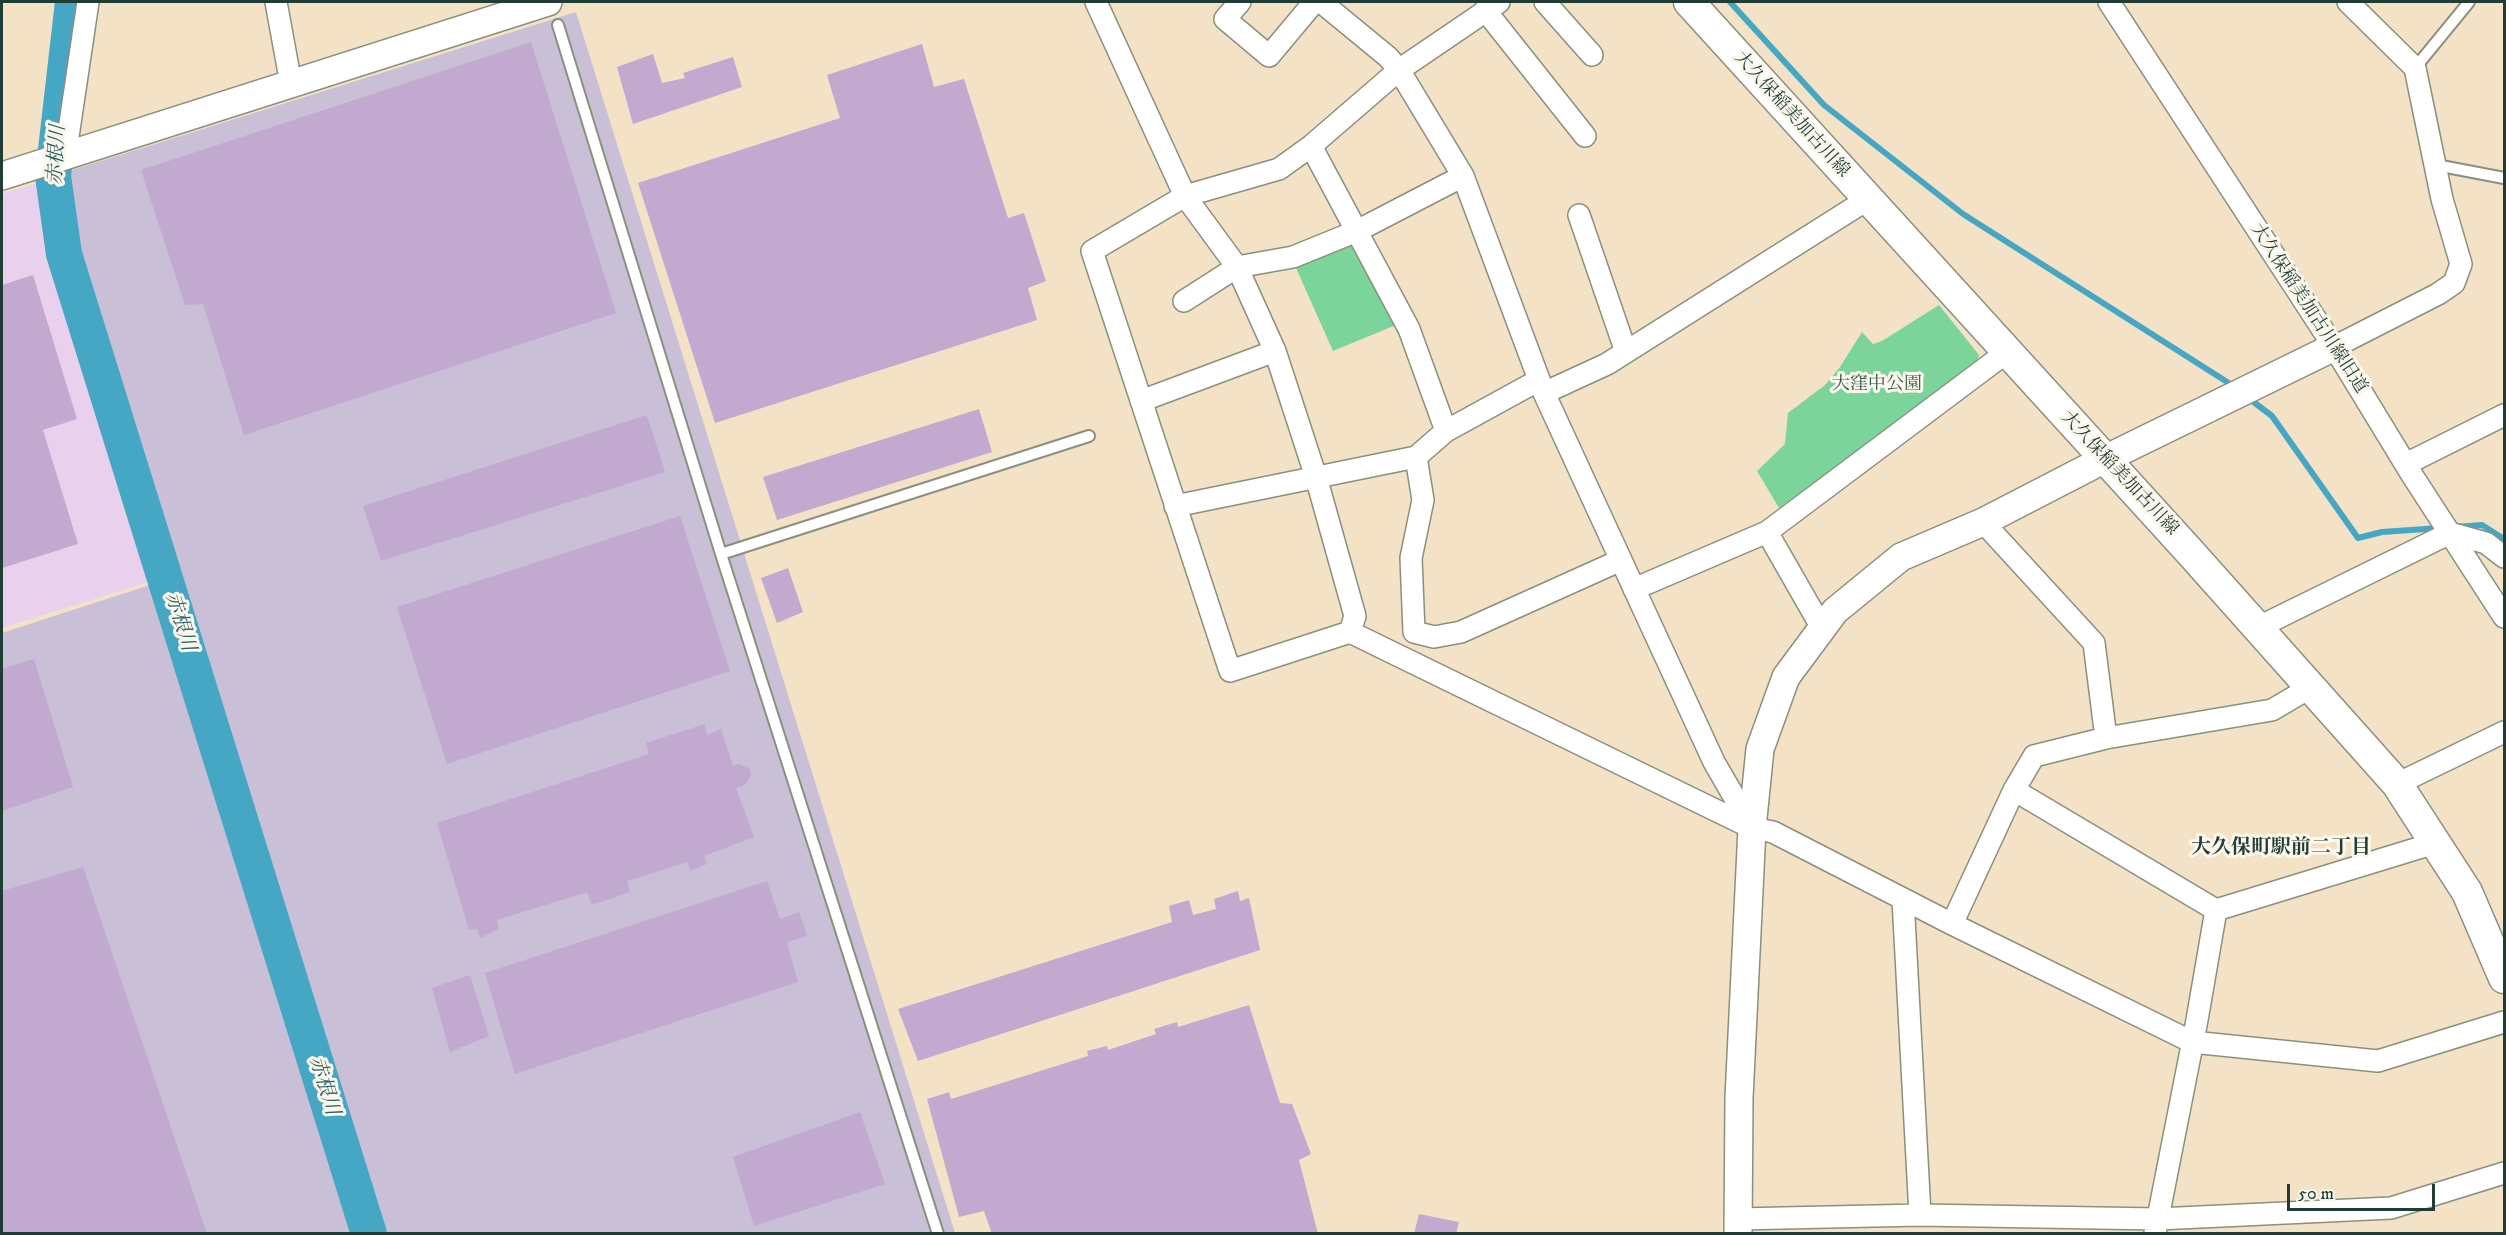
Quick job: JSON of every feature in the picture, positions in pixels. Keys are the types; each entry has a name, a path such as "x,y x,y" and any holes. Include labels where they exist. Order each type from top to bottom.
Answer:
{"main road":[{"name":"大久保稲美加古川線","path":"1689,2 2397,784 2467,892 2505,978"}],"street":[{"path":"65,157 88,2"},
{"path":"276,2 291,84"},
{"path":"1096,2 1185,196 1237,267 1275,351 1317,477 1355,616 1350,632"},
{"path":"1240,2 1225,19 1269,56 1310,7 1311,2"},
{"path":"1321,2 1388,57 1399,70 1463,176 1542,386 1714,762 1752,828"},
{"path":"1545,2 1592,55"},
{"name":"大久保稲美加古川線旧道","path":"2109,2 2334,347 2505,617"},
{"path":"2348,2 2415,68 2442,199 2461,264 2454,284 2334,347 2105,459 1983,522 1901,557 1835,611 1822,628 1786,677 1760,749 1752,828 1740,1098 1738,1226 1920,1215 2156,1226 2391,1208 2505,1173"},
{"path":"1585,136 1492,6 1399,70 1311,146 1279,169 1185,196 1092,251 1230,671 1350,632 1752,828 1773,832 1952,924 2192,1042 2378,1061 2505,1022"},
{"path":"2,176 291,84 553,13"},
{"path":"1311,146 1409,329 1446,431"},
{"path":"1184,301 1237,267 1293,257 1357,231 1463,176"},
{"path":"1175,506 1416,457 1446,431 1542,386 1607,364 1868,199"},
{"path":"1579,215 1626,352"},
{"path":"1141,401 1275,351"},
{"path":"1635,589 1767,532 2007,352"},
{"path":"2406,464 2505,415"},
{"path":"1416,457 1424,500 1411,558 1414,632 1434,637 1461,632 1621,560"},
{"path":"1983,522 2094,643 2106,738"},
{"path":"1767,532 1822,628"},
{"path":"2257,628 2450,533 2486,543 2505,557"},
{"path":"1418,665 1434,637"},
{"path":"1952,924 2014,790 2034,756 2106,738 2272,710 2311,687"},
{"path":"2397,784 2505,732"},
{"path":"2014,790 2216,910 2435,843"},
{"path":"1904,899 1920,1215"},
{"path":"2156,1226 2216,910"}],"lane":[{"path":"2415,68 2469,2"},
{"path":"553,13 721,554 938,1233"},
{"path":"2436,165 2505,178"},
{"path":"721,554 1089,436"}],"shaded area":[{"path":"576,12 955,1233 382,1233 53,176"},
{"path":"48,180 45,205 155,580 2,628 2,194"},
{"path":"156,583 361,1233 2,1233 2,633"}],"green space":[{"path":"1350,244 1360,246 1396,325 1333,351 1296,268"},
{"name":"大窪中公園","path":"1939,305 1979,355 1976,365 1779,508 1757,471 1785,444 1788,413 1825,385 1840,367 1862,332 1873,344 1882,341"}],"building":[{"path":"531,42 616,313 244,435 203,304 185,305 141,170"},
{"path":"922,44 934,87 964,79 1008,218 1024,213 1046,281 1028,288 1037,320 715,423 638,183 840,118 827,75"},
{"path":"653,54 662,83 685,78 683,73 733,57 742,87 633,124 617,67"},
{"path":"33,275 77,419 43,430 78,544 2,568 2,285"},
{"path":"979,409 992,452 777,520 763,477"},
{"path":"647,415 665,472 381,561 363,506"},
{"path":"680,516 730,671 447,764 397,607"},
{"path":"788,568 803,612 777,623 761,578"},
{"path":"34,659 73,787 2,811 2,669"},
{"path":"705,724 707,735 721,729 733,766 739,764 750,769 751,774 748,781 736,788 754,837 704,856 707,864 690,871 688,862 627,881 630,892 592,905 587,892 497,920 499,929 480,938 477,929 469,930 437,823 649,754 646,743"},
{"path":"83,867 207,1234 2,1234 2,891"},
{"path":"767,881 780,919 799,912 807,935 787,943 798,982 515,1074 485,973"},
{"path":"1238,891 1240,901 1249,898 1260,950 918,1061 898,1009 1172,922 1169,906 1189,900 1193,915 1216,909 1214,899"},
{"path":"470,975 489,1036 450,1052 432,988"},
{"path":"1249,1005 1280,1103 1292,1104 1311,1154 1299,1160 1318,1234 992,1234 984,1211 959,1217 927,1099 949,1092 951,1099 1088,1056 1087,1051 1107,1046 1108,1050 1156,1034 1154,1029 1177,1022 1178,1027"},
{"path":"860,1112 885,1184 754,1226 733,1157"},
{"path":"1419,1214 1459,1222 1456,1234 1414,1234"}],"waterway":[{"name":"赤根川","path":"73,2 53,176 64,254 369,1234"},
{"path":"1730,2 1824,105 1963,214 2235,387"},
{"path":"2247,397 2272,416 2358,538 2382,532 2440,528"},
{"path":"2456,527 2482,525 2504,539"}],"district":[{"name":"大久保町駅前二丁目","path":"2281,849"}]}
